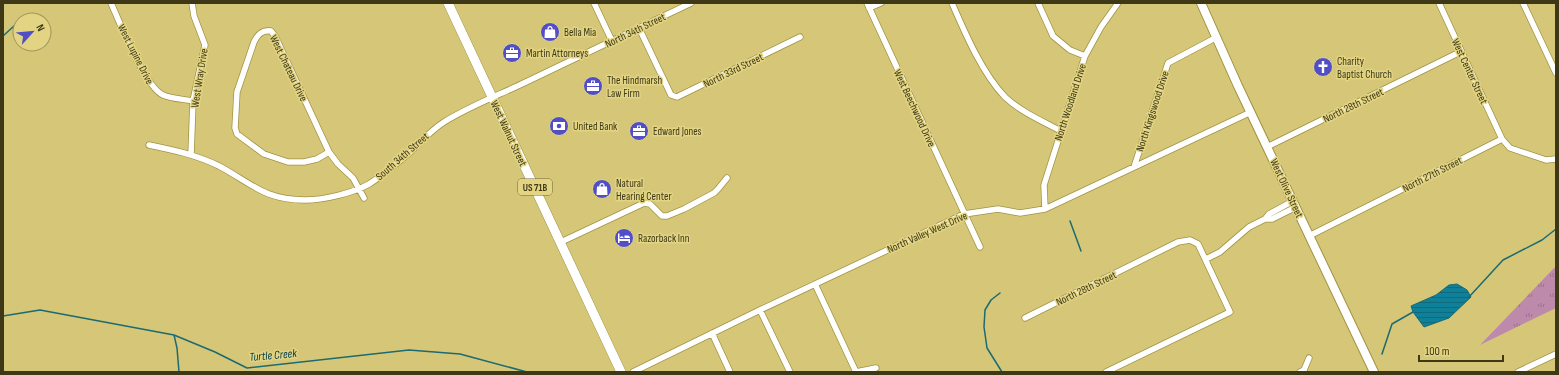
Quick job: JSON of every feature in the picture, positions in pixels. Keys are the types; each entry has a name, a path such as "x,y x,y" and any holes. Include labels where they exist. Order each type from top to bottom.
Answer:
{"main road":[{"name":"West Walnut Street","path":"448,3 621,372"},
{"name":"West Olive Street","path":"1201,3 1267,147 1374,372"}],"street":[{"name":"West Lupine Drive","path":"111,3 144,74 154,88 163,96 194,101"},
{"name":"West Wray Drive","path":"190,155 194,101 205,45 194,16 192,3"},
{"path":"594,3 612,41"},
{"name":"North 34th Street","path":"492,97 690,3"},
{"path":"868,6 881,3"},
{"path":"952,3 984,70 994,84 1006,98 1029,114 1061,131"},
{"path":"1038,3 1053,36 1070,50 1086,56"},
{"name":"North Woodland Drive","path":"1045,209 1044,185 1086,56 1101,27 1118,3"},
{"name":"West Center Street","path":"1439,3 1460,52 1502,139"},
{"path":"1523,3 1556,73"},
{"name":"West Beechwood Drive","path":"868,6 980,247"},
{"name":"North 33rd Street","path":"639,28 671,95 677,97 800,36"},
{"name":"West Chateau Drive","path":"329,152 317,159 304,162 288,162 264,154 237,134 235,128 237,92 254,42 257,36 263,31 271,31 275,36 329,152 338,164 353,178 364,198"},
{"name":"North Kingswood Drive","path":"1134,167 1168,63 1217,37"},
{"name":"North 28th Street","path":"1267,147 1460,52"},
{"name":"South 34th Street","path":"149,145 190,155 218,166 270,196 284,199 305,200 325,198 359,188 370,183 408,154 424,136 444,122 492,97"},
{"name":"North Valley West Drive","path":"633,372 760,310 964,214 998,209 1020,213 1045,209 1251,112"},
{"path":"1502,139 1510,148 1546,160 1556,159"},
{"name":"North 27th Street","path":"1309,236 1502,139"},
{"path":"561,242 644,203 650,204 662,216 675,213 714,193 727,178"},
{"path":"1106,372 1230,312 1206,259 1220,252 1249,227 1265,219 1269,214 1294,204"},
{"name":"North 28th Street","path":"1025,318 1178,242 1190,240 1198,244 1206,259"},
{"path":"815,284 856,372 876,368"},
{"path":"760,310 790,372"},
{"path":"712,333 730,372"},
{"path":"1518,372 1556,354"},
{"path":"1300,372 1304,370 1309,358"}],"green space":[{"path":"1556,266 1556,308 1480,345"}],"water":[{"path":"1457,284 1467,290 1471,297 1449,318 1424,327 1413,312 1411,306 1436,295 1449,285"}],"waterway":[{"path":"3,36 12,28"},
{"path":"1070,221 1081,251"},
{"path":"1469,297 1503,260 1542,240 1556,229"},
{"path":"1000,293 991,300 985,310 984,327 987,348 1002,372"},
{"name":"Turtle Creek","path":"3,316 40,310 174,335 215,352 247,368 409,350 460,354 527,372"},
{"path":"1382,354 1392,324 1413,312"},
{"path":"174,335 177,348 179,372"}],"place":[{"name":"Bella Mia","path":"550,32"},
{"name":"Martin Attorneys","path":"512,53"},
{"name":"Charity Baptist Church","path":"1323,67"},
{"name":"The Hindmarsh Law Firm","path":"593,86"},
{"name":"United Bank","path":"559,126"},
{"name":"Edward Jones","path":"639,131"},
{"name":"Natural Hearing Center","path":"602,189"},
{"name":"Razorback Inn","path":"624,238"}]}
